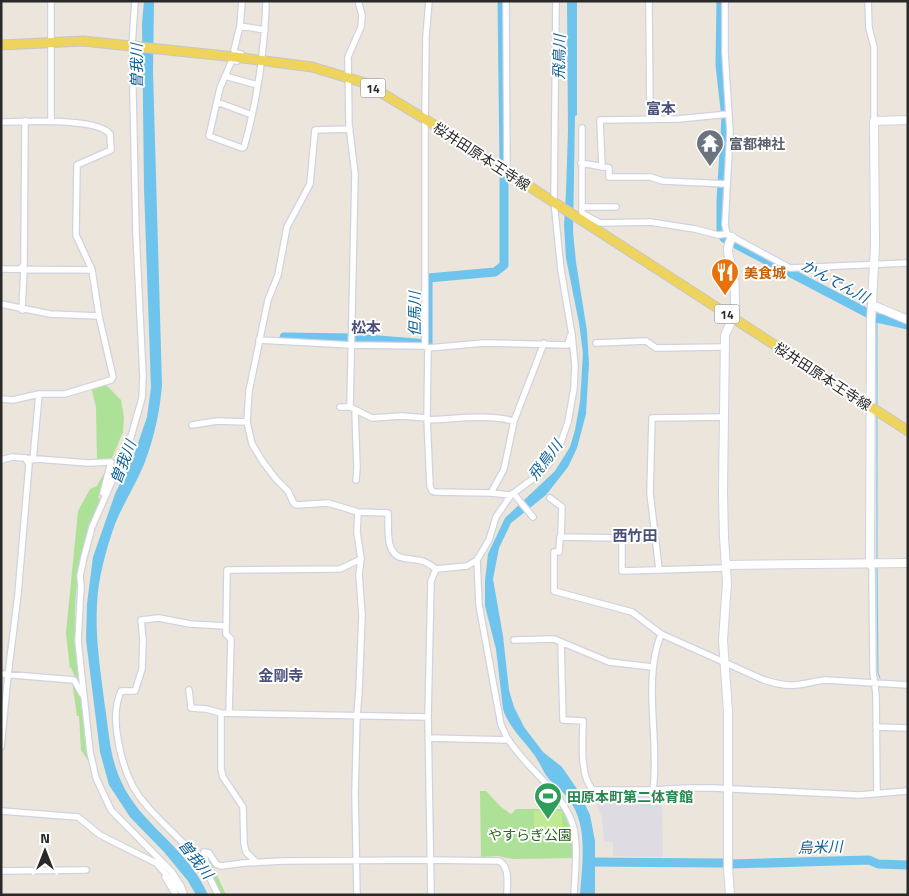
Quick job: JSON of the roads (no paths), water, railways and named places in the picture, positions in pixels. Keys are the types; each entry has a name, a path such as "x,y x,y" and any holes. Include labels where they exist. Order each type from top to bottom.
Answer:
{"main road":[{"name":"桜井田原本王寺線","path":"1,45 83,42 261,58 312,67 347,76 364,83 425,119 582,218 733,318 908,430"}],"street":[{"path":"51,1 51,121"},
{"path":"135,1 132,46 136,233 143,376 142,398 133,432 92,527 80,576 78,641 90,752 96,778 112,810 172,872 184,894"},
{"path":"242,1 240,26 234,50 236,53 261,58"},
{"path":"261,58 257,62 232,60 216,102 209,136 242,148 244,147 252,115 261,58 265,30 266,1"},
{"path":"356,480 351,345 355,174 347,76 349,52 360,27 362,15 358,1"},
{"path":"429,1 426,36 425,119 426,347 430,486 432,491 435,492 512,494 532,516"},
{"path":"506,1 507,172"},
{"path":"556,1 554,202 561,270 572,335 575,366 574,388 565,434 555,455 538,475 512,494 496,517 489,540 478,560 479,605 502,725 508,740 559,800 570,818 574,829 576,846 574,895"},
{"path":"649,1 650,120"},
{"path":"725,1 724,53 730,132 725,225 729,236 730,262 734,275 735,310 725,335 724,417 724,537 726,566 724,663 728,712 728,867 730,895"},
{"path":"868,1 869,28 874,47 875,246 871,308 875,409 872,672 875,682 877,792"},
{"path":"240,26 265,30"},
{"path":"225,76 257,84"},
{"path":"216,102 252,115"},
{"path":"602,167 600,120 678,119 729,114"},
{"path":"874,121 908,120"},
{"path":"1,122 64,121 104,129 110,134 111,150 77,165 76,235 92,270 99,316 113,377 111,380 65,394 40,394 13,400 1,399"},
{"path":"22,310 25,122"},
{"path":"582,128 582,218 600,223 650,222 729,236 790,268 908,263"},
{"path":"350,129 315,130 310,184 287,227 282,243 280,266 268,300 248,391 247,422 252,444 276,479 288,491 296,505 328,502 358,512 388,513 389,543 396,555 401,558 426,561 436,569 467,566 478,560"},
{"path":"581,163 609,168 609,177 650,177 663,181 727,184"},
{"path":"582,207 616,207"},
{"path":"1,269 92,270"},
{"path":"1,304 22,310 50,314 99,316"},
{"path":"871,308 908,320"},
{"path":"259,340 426,347 484,343 568,345 572,335"},
{"path":"596,343 646,341 656,348 725,347"},
{"path":"491,493 504,469 514,421 544,343"},
{"path":"34,460 40,394"},
{"path":"340,407 353,408 372,418 402,416 427,419 502,418 514,421"},
{"path":"659,569 650,493 652,418 724,417"},
{"path":"192,425 217,421 247,422"},
{"path":"1,460 12,457 88,463 111,462 103,490 104,497"},
{"path":"1,747 4,674 18,594 29,464 25,458"},
{"path":"550,498 562,507 559,552 554,552 554,591 632,612 661,634 724,663 778,684 795,685 826,680 908,685"},
{"path":"357,895 355,792 362,615 359,574 361,559 357,532 358,512"},
{"path":"561,537 622,538 622,571 726,566 908,563"},
{"path":"229,714 231,639 226,634 227,570 340,569 361,559"},
{"path":"431,895 428,717 431,581 436,569"},
{"path":"218,895 201,861 146,805 134,789 126,773 120,752 115,718 121,692 135,691 142,669 143,640 140,620 159,618 190,624 226,626"},
{"path":"653,790 655,760 652,667 661,634"},
{"path":"514,640 554,639 609,662 652,667"},
{"path":"562,642 563,720 583,721 583,756 586,778 589,785 596,790 729,788 859,794 908,791"},
{"path":"4,674 74,680 84,698"},
{"path":"189,690 191,708 229,714 428,717"},
{"path":"221,713 221,769 223,777 243,807 244,844 246,852 256,862"},
{"path":"876,727 908,728"},
{"path":"429,738 508,740"},
{"path":"1,812 78,817 100,835 156,863 184,894"},
{"path":"148,848 176,895"},
{"path":"208,874 204,852 209,853 218,866 256,862 430,860 501,862 507,870 507,895"},
{"path":"1,871 86,870"}],"water":[{"path":"144,1 154,1 153,72 162,385 157,422 149,450 115,524 103,564 98,595 98,644 110,745 117,772 129,797 189,863 208,895 196,895 188,881 164,852 130,817 109,785 100,752 86,640 87,604 93,557 115,494 134,455 147,417 151,388 144,188 142,23"},
{"path":"567,1 577,1 577,115 575,116 573,232 587,331 589,364 586,414 577,448 568,467 546,495 511,523 499,548 493,579 503,636 509,690 514,707 524,727 543,752 562,767 579,792 590,815 595,841 595,895 580,895 583,845 582,832 575,809 568,798 551,782 535,756 509,722 503,709 496,649 485,606 488,554 505,518 555,471 570,447 580,402 583,353 566,258 564,225 568,131"}],"waterway":[{"name":"但馬川","path":"502,1 504,164"},
{"name":"かんでん川","path":"721,1 720,65 726,118 721,201 721,231 724,238 877,318 908,325"},
{"name":"但馬川","path":"284,337 354,338 428,344 428,278 495,272 504,265 504,177"},
{"path":"877,318 877,405"},
{"path":"877,417 877,560"},
{"path":"877,567 878,673 880,678"},
{"name":"烏米川","path":"732,864 869,860 878,864 908,865"},
{"name":"烏米川","path":"588,862 722,863"}],"place":[{"name":"富都神社","path":"710,167"},
{"name":"美食城","path":"725,296"},
{"name":"田原本町第二体育館","path":"548,820"}],"district":[{"name":"富本","path":"661,108"},
{"name":"松本","path":"366,327"},
{"name":"西竹田","path":"635,535"},
{"name":"金剛寺","path":"281,675"}],"water label":[{"name":"飛鳥川","path":"559,57"},
{"name":"曽我川","path":"136,66"},
{"name":"飛鳥川","path":"545,460"},
{"name":"曽我川","path":"123,462"},
{"name":"曽我川","path":"196,859"}],"park label":[{"name":"やすらぎ公園","path":"530,834"}]}
